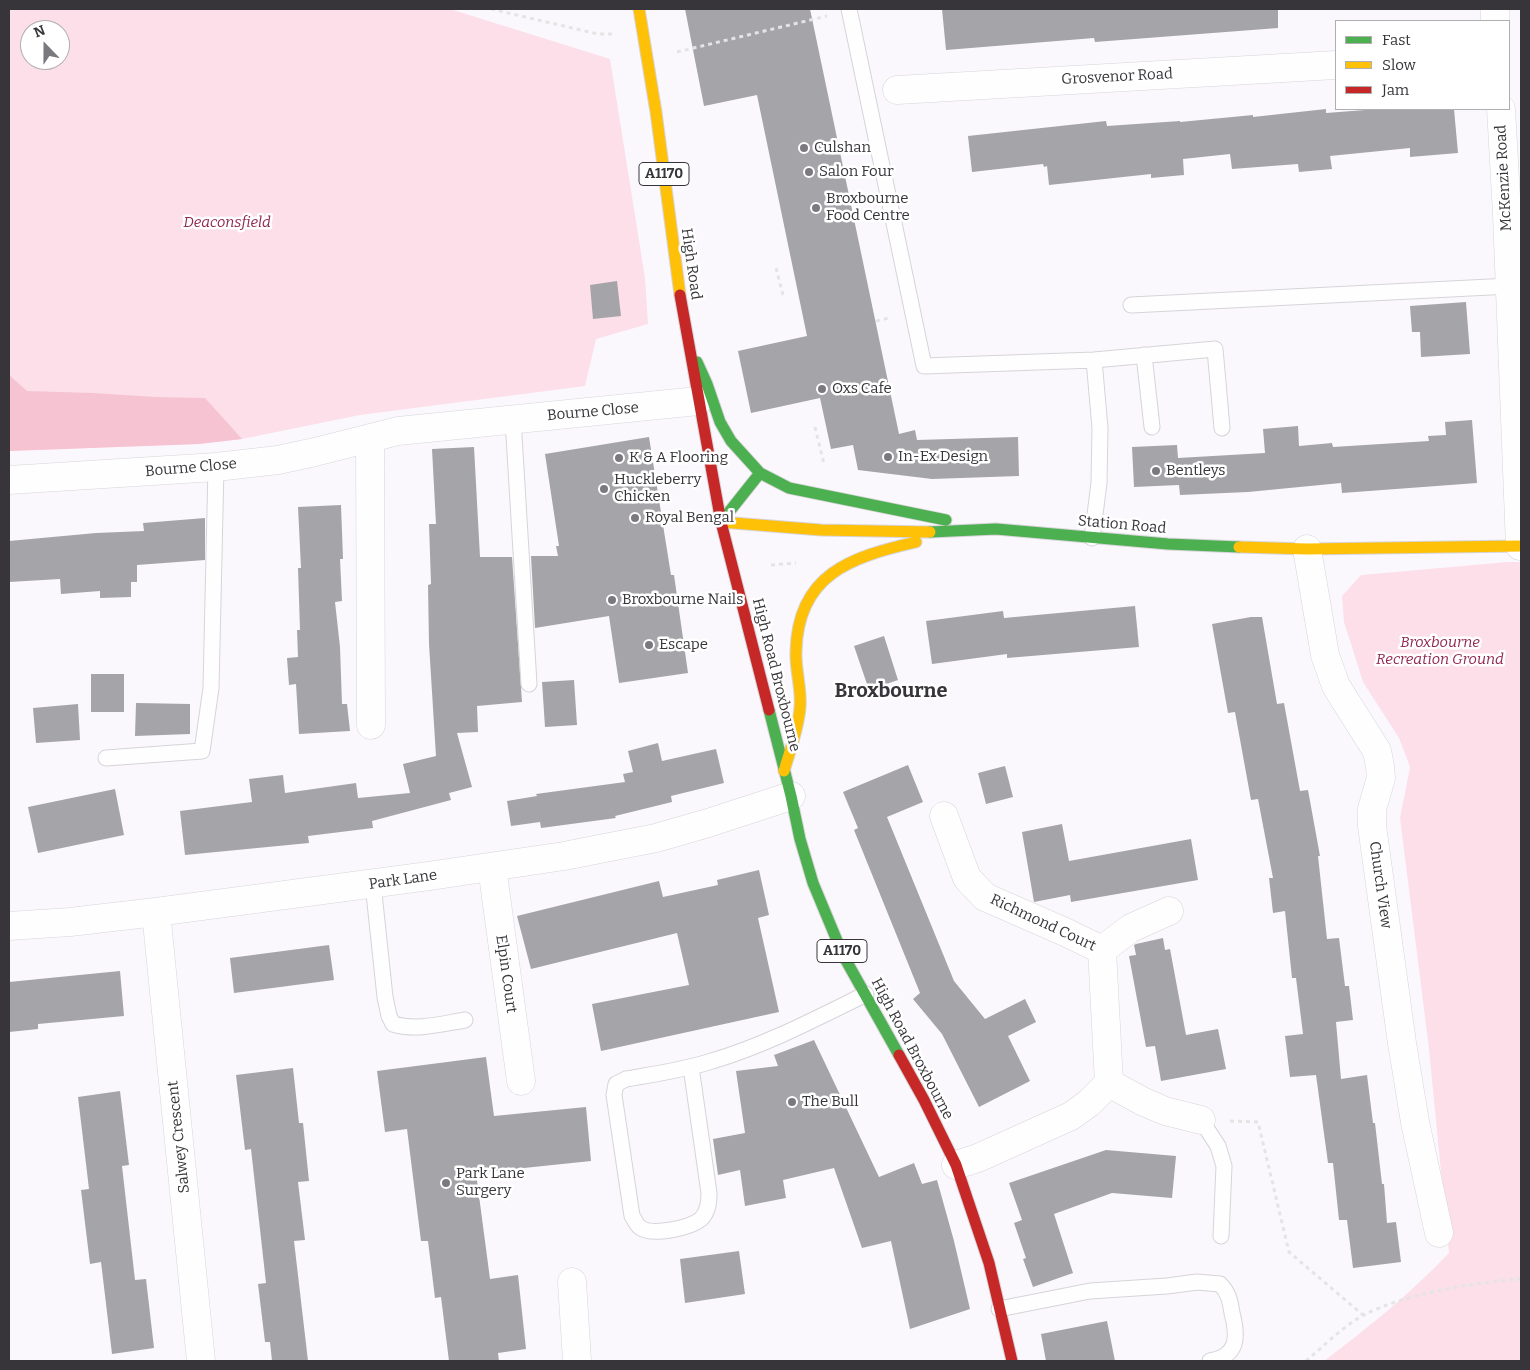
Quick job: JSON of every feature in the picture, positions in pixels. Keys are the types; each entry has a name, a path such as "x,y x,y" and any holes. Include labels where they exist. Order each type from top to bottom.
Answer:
{"main road":[{"name":"High Road","path":"639,9 656,112 676,273 721,522"},
{"path":"687,340 731,442 760,473 796,490 996,529"},
{"path":"721,522 760,473"},
{"name":"Station Road","path":"721,522 821,530 924,532 996,529 1168,544 1307,549 1520,546"},
{"name":"High Road Broxbourne","path":"721,522 788,783 800,839 813,883 843,955 924,1100 956,1165 989,1263 1012,1361"},
{"path":"788,783 800,708 796,651 798,626 813,590 839,567 856,558 885,548 996,529"}],"street":[{"name":"Grosvenor Road","path":"897,90 1335,64"},
{"name":"McKenzie Road","path":"1500,110 1510,286 1520,546"},
{"name":"Bourne Close","path":"9,480 216,467 278,460 398,431 698,401"},
{"path":"370,438 371,725"},
{"name":"Church View","path":"1307,549 1325,656 1336,686 1377,751 1380,766 1381,778 1372,809 1372,826 1402,1043 1415,1122 1439,1233"},
{"name":"Park Lane","path":"9,926 70,922 156,912 373,884 564,856 656,838 708,823 788,783"},
{"name":"Richmond Court","path":"944,816 967,878 985,897 1102,950"},
{"name":"Elpin Court","path":"492,867 521,1080"},
{"name":"Richmond Court","path":"1102,950 1131,928 1169,911"},
{"name":"Salwey Crescent","path":"156,912 201,1361"},
{"name":"Richmond Court","path":"1102,950 1110,1083"},
{"path":"956,1165 978,1158 1071,1116 1089,1103 1110,1083 1142,1102 1165,1111 1202,1120"},
{"path":"572,1282 577,1361"}],"lane":[{"path":"849,9 924,366 1094,360 1215,349 1222,428"},
{"path":"1131,305 1510,286"},
{"path":"1144,355 1152,427"},
{"path":"1092,538 1098,483 1100,428 1094,360"},
{"path":"513,419 529,684"},
{"path":"106,758 202,751 211,688 216,467"},
{"path":"373,884 388,1016 393,1024 413,1028 464,1020"},
{"path":"691,1067 709,1193 708,1207 701,1218 688,1226 650,1232 639,1227 632,1216 614,1095 616,1084 626,1079 691,1067 729,1056 773,1040 866,994"},
{"path":"1202,1120 1218,1146 1224,1166 1221,1236"},
{"path":"1000,1309 1090,1291 1158,1287 1197,1282 1220,1284 1228,1292 1237,1331 1235,1344 1230,1352 1219,1360 1210,1361"}],"path":[{"path":"491,9 598,34 643,34"},
{"path":"646,59 849,9"},
{"path":"776,268 783,295"},
{"path":"815,427 826,471"},
{"path":"771,565 796,563"},
{"path":"1202,1120 1258,1122 1289,1252 1363,1316"},
{"path":"1306,1361 1363,1316 1391,1304 1435,1292 1521,1279"}],"green space":[{"name":"Deaconsfield","path":"9,9 450,9 610,59 645,278 648,324 596,339 585,386 360,415 242,439 199,444 9,451"},
{"name":"Broxbourne Recreation Ground","path":"1521,562 1521,1361 1324,1361 1389,1310 1449,1253 1429,1049 1400,818 1410,767 1399,738 1363,682 1344,622 1342,596 1361,575"}],"shaded area":[{"path":"9,375 27,391 205,398 242,439 199,444 9,451"}],"building":[{"path":"685,9 810,9 899,434 915,430 917,440 1018,437 1019,476 932,479 858,470 853,445 831,449 820,398 751,413 738,351 807,336 757,95 704,106"},
{"path":"942,9 1278,9 1278,28 1095,42 1094,38 946,50"},
{"path":"1326,109 1326,113 1365,110 1454,110 1458,153 1410,157 1410,148 1330,156 1332,169 1299,172 1298,164 1232,169 1230,154 1183,159 1184,175 1151,178 1151,174 1049,185 1047,166 1044,167 1043,164 972,172 968,136 1106,121 1107,126 1253,115 1253,117"},
{"path":"617,281 621,316 593,319 590,285"},
{"path":"1466,302 1470,354 1421,357 1420,332 1412,332 1410,306"},
{"path":"1472,420 1477,483 1342,493 1341,483 1248,492 1180,495 1179,485 1134,487 1132,447 1177,445 1178,458 1265,453 1263,429 1298,426 1299,446 1332,443 1333,447 1429,441 1428,436 1446,435 1445,422"},
{"path":"649,437 671,575 674,575 688,673 619,683 609,616 535,628 531,556 558,556 556,546 559,546 545,454"},
{"path":"474,447 480,557 512,557 522,702 477,706 478,732 457,733 472,787 449,793 451,800 372,821 373,828 308,836 309,843 185,855 180,811 252,802 249,779 283,775 285,793 356,783 358,798 410,793 403,764 436,756 429,644 428,585 431,584 429,524 436,524 432,449"},
{"path":"341,505 343,559 340,559 342,601 335,602 340,647 342,704 347,704 350,731 299,734 296,684 289,685 287,658 298,657 297,630 300,630 298,568 301,568 298,507"},
{"path":"205,518 205,560 137,565 137,582 131,582 131,597 100,598 100,591 61,594 60,579 9,582 9,541 96,533 144,531 143,523"},
{"path":"1135,606 1139,647 1007,658 1007,654 932,664 926,621 1003,611 1004,618"},
{"path":"1251,617 1262,617 1277,704 1284,703 1300,791 1308,790 1320,856 1318,856 1327,939 1339,938 1345,986 1349,986 1353,1020 1336,1022 1341,1079 1367,1075 1382,1184 1384,1184 1387,1223 1396,1222 1401,1262 1353,1268 1347,1220 1339,1220 1333,1163 1328,1163 1316,1075 1290,1077 1285,1036 1303,1034 1296,978 1292,978 1285,911 1273,913 1269,878 1273,878 1258,799 1251,800 1235,712 1228,713 1212,624"},
{"path":"884,636 898,680 869,690 854,646"},
{"path":"91,674 124,674 124,712 91,712"},
{"path":"574,680 577,725 545,727 542,682"},
{"path":"136,703 190,704 190,734 135,736"},
{"path":"78,704 80,740 36,743 33,708"},
{"path":"658,743 662,761 716,749 724,783 671,796 672,802 615,816 616,818 541,828 540,822 511,826 507,801 537,796 536,794 625,782 623,774 633,772 628,751"},
{"path":"908,765 923,802 887,817 954,981 985,1019 1025,999 1036,1022 1008,1036 1030,1081 979,1107 942,1034 913,999 920,993 854,830 858,828 843,792"},
{"path":"1005,766 1013,797 986,804 978,773"},
{"path":"115,789 124,835 38,853 28,807"},
{"path":"1062,824 1069,861 1191,839 1198,880 1071,902 1070,895 1034,902 1022,832"},
{"path":"759,870 769,915 758,918 779,1012 601,1051 592,1004 689,985 677,933 531,969 517,916 659,881 663,897 718,885 717,880"},
{"path":"1163,938 1165,950 1170,949 1186,1035 1218,1029 1226,1069 1161,1081 1155,1046 1146,1047 1129,956 1136,955 1134,945"},
{"path":"329,945 334,980 234,993 230,958"},
{"path":"120,971 124,1016 38,1024 38,1029 9,1032 9,982"},
{"path":"814,1040 879,1177 914,1163 922,1184 937,1180 970,1309 910,1329 891,1241 862,1248 834,1168 783,1180 786,1198 745,1206 740,1170 718,1175 713,1139 745,1133 736,1071 778,1066 774,1055"},
{"path":"486,1057 494,1116 586,1107 591,1161 476,1173 490,1279 518,1275 526,1349 498,1353 499,1361 449,1361 441,1297 435,1298 428,1241 421,1241 407,1129 385,1132 377,1071"},
{"path":"293,1068 299,1123 303,1123 309,1181 298,1182 305,1240 294,1241 308,1361 272,1361 270,1342 265,1342 258,1284 266,1283 251,1149 245,1150 236,1075"},
{"path":"120,1091 129,1165 122,1166 135,1280 146,1279 154,1348 112,1354 101,1262 90,1264 81,1190 89,1189 78,1097"},
{"path":"1106,1150 1176,1156 1172,1198 1112,1193 1054,1214 1073,1273 1033,1287 1023,1259 1026,1258 1014,1223 1022,1220 1009,1183"},
{"path":"739,1251 745,1294 685,1303 680,1259"},
{"path":"1107,1321 1115,1361 1046,1361 1041,1334"}],"traffic: fast":[{"path":"697,362 720,422 731,441 760,473 789,488 946,520"},
{"path":"721,522 760,473"},
{"path":"930,532 996,529 1168,544 1239,547"},
{"path":"769,710 800,839 813,883 843,955 899,1055"}],"traffic: slow":[{"path":"639,9 656,112 680,295"},
{"path":"721,522 821,530 930,532"},
{"path":"784,771 799,716 800,694 796,651 799,625 806,604 818,587 832,573 870,555 916,542"},
{"path":"1239,547 1307,549 1521,546"}],"traffic: jam":[{"path":"680,295 721,522 769,710"},
{"path":"899,1055 956,1165 989,1263 1012,1361"}],"place":[{"name":"Culshan","path":"804,148"},
{"name":"Salon Four","path":"809,172"},
{"name":"Broxbourne Food Centre","path":"816,208"},
{"name":"Oxs Cafe","path":"822,389"},
{"name":"In-Ex Design","path":"888,457"},
{"name":"K & A Flooring","path":"619,458"},
{"name":"Bentleys","path":"1156,471"},
{"name":"Huckleberry Chicken","path":"604,489"},
{"name":"Royal Bengal","path":"635,518"},
{"name":"Broxbourne Nails","path":"612,600"},
{"name":"Escape","path":"649,645"},
{"name":"The Bull","path":"792,1102"},
{"name":"Park Lane Surgery","path":"446,1183"}],"district":[{"name":"Broxbourne","path":"891,691"}]}
